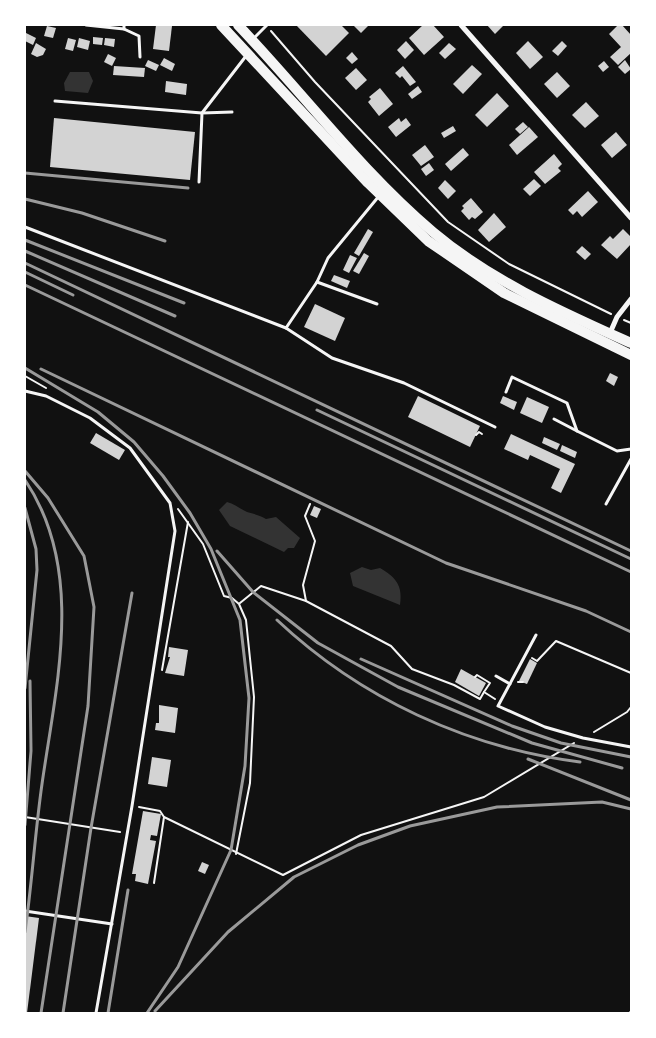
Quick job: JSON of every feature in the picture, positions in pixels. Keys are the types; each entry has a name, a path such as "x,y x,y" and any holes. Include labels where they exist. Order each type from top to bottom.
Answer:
{"highway":[{"path":"221,25 380,195 428,241 475,275 538,311 631,355"},
{"path":"238,25 376,175 433,232 471,260 513,286 631,343"}],"street":[{"path":"461,25 631,218"},
{"path":"610,333 617,317 631,299"}],"lane":[{"path":"86,25 124,27 139,36 140,57"},
{"path":"253,40 267,25"},
{"path":"199,182 202,113 248,53"},
{"path":"55,101 202,113 232,112"},
{"path":"286,328 317,282 328,258 380,195"},
{"path":"25,228 286,328 332,358 404,384 495,427"},
{"path":"317,282 377,304"},
{"path":"506,392 512,377 567,403 577,431"},
{"path":"25,391 46,396 90,418 130,448 170,503 175,531 128,833 96,1013"},
{"path":"554,419 617,450 631,449"},
{"path":"606,504 631,459"},
{"path":"536,635 498,706 545,727 583,738 631,747"},
{"path":"496,676 510,684"},
{"path":"25,911 112,924"}],"path":[{"path":"267,25 315,82 448,222 509,264 631,323"},
{"path":"25,376 50,390"},
{"path":"476,435 479,432 482,434"},
{"path":"306,601 303,585 315,541 305,516 310,504"},
{"path":"177,507 204,544 224,596 232,598 239,604 246,620 254,697 250,783 236,854"},
{"path":"160,679 188,522"},
{"path":"239,604 261,586 306,601 391,646 412,669 454,685 480,699 484,692"},
{"path":"537,661 556,641 631,673"},
{"path":"146,808 160,811 164,817 236,854 283,875 361,835 484,797 631,708"},
{"path":"25,817 128,833"},
{"path":"154,883 164,817"}],"shaded area":[{"path":"70,72 89,72 93,81 88,93 65,91 64,83"},
{"path":"227,502 266,519 276,517 300,538 294,548 288,548 284,552 230,526 219,510"},
{"path":"362,567 371,570 380,568 394,579 399,587 400,605 353,586 350,573"}],"building":[{"path":"156,25 172,26 169,51 153,49"},
{"path":"296,25 341,25 349,33 326,56"},
{"path":"353,25 369,25 361,33"},
{"path":"423,25 433,25 444,37 424,55 409,38"},
{"path":"487,25 504,25 495,34"},
{"path":"618,25 622,25 631,35 631,53 618,65 610,57 621,47 609,34"},
{"path":"47,26 56,28 53,38 44,36"},
{"path":"26,33 36,38 33,45 25,41"},
{"path":"93,37 103,38 102,45 93,44"},
{"path":"68,38 76,40 73,51 65,49"},
{"path":"79,38 90,41 88,50 77,47"},
{"path":"105,38 115,39 114,47 104,45"},
{"path":"406,41 414,50 405,59 397,50"},
{"path":"528,41 543,57 530,69 516,53"},
{"path":"562,41 567,46 558,56 552,51"},
{"path":"36,43 46,49 43,55 37,57 31,54"},
{"path":"449,43 456,49 445,59 439,53"},
{"path":"352,52 358,59 352,64 346,58"},
{"path":"108,54 116,58 112,66 104,62"},
{"path":"164,58 175,64 172,71 160,65"},
{"path":"148,60 159,65 156,71 145,66"},
{"path":"625,60 631,69 625,74 618,67"},
{"path":"604,61 609,67 603,72 598,66"},
{"path":"472,65 482,74 463,94 453,84"},
{"path":"114,66 145,68 144,77 113,75"},
{"path":"403,66 416,82 410,86 402,76 400,78 395,73"},
{"path":"356,68 367,80 356,90 345,78"},
{"path":"557,72 570,86 557,98 544,84"},
{"path":"166,81 187,84 186,95 165,92"},
{"path":"418,86 422,92 412,99 408,94"},
{"path":"380,88 393,104 379,116 368,102 371,99 369,97"},
{"path":"497,93 509,106 487,127 475,115"},
{"path":"586,102 599,116 585,128 572,115"},
{"path":"54,118 195,132 190,180 50,167"},
{"path":"399,118 401,122 406,118 411,125 396,137 388,127"},
{"path":"523,122 528,127 520,134 515,129"},
{"path":"453,126 456,131 444,138 441,133"},
{"path":"529,127 538,137 517,155 509,145"},
{"path":"616,132 627,145 612,158 601,145"},
{"path":"425,145 434,157 421,166 412,155"},
{"path":"463,148 469,155 451,171 445,164"},
{"path":"554,154 562,164 558,168 561,171 545,184 534,172"},
{"path":"429,163 434,170 426,176 421,169"},
{"path":"534,179 541,186 530,196 523,189"},
{"path":"445,180 456,191 448,199 438,188"},
{"path":"588,191 598,202 582,217 577,211 573,215 568,210"},
{"path":"471,198 483,212 475,219 472,217 469,220 461,211 464,208 462,206"},
{"path":"494,213 506,227 489,242 478,230"},
{"path":"368,229 373,232 359,256 354,253"},
{"path":"623,229 631,237 631,244 617,259 601,245 610,236 613,239"},
{"path":"582,246 591,254 585,260 576,252"},
{"path":"364,253 369,256 359,274 353,271"},
{"path":"350,255 357,258 349,273 343,270"},
{"path":"334,275 350,281 347,288 331,281"},
{"path":"315,304 345,318 335,341 304,327"},
{"path":"610,373 618,377 614,386 606,381"},
{"path":"418,396 480,426 470,447 408,417"},
{"path":"503,396 517,402 514,410 500,403"},
{"path":"527,397 549,407 542,423 520,413"},
{"path":"96,433 125,450 119,460 90,443"},
{"path":"511,434 575,464 561,493 551,488 560,469 530,455 528,460 504,449"},
{"path":"544,437 560,444 557,450 542,443"},
{"path":"562,445 577,452 575,458 560,451"},
{"path":"314,506 321,509 317,518 310,515"},
{"path":"169,647 188,650 184,676 165,673 170,657 168,657"},
{"path":"530,659 537,663 527,684 519,681"},
{"path":"461,669 486,683 479,696 455,682"},
{"path":"159,705 178,708 175,733 155,730 156,723 159,723"},
{"path":"152,757 171,760 167,787 148,784"},
{"path":"143,811 161,814 157,836 151,835 150,840 156,841 148,884 135,881 136,874 132,874"},
{"path":"202,862 209,865 205,874 198,871"},
{"path":"25,916 39,918 27,1013 25,1013"}],"railway":[{"path":"25,173 188,188"},
{"path":"25,199 82,213 165,241"},
{"path":"25,240 184,303"},
{"path":"25,251 175,316"},
{"path":"25,263 631,551"},
{"path":"25,272 73,295"},
{"path":"25,285 631,572"},
{"path":"25,368 98,412 134,442 163,476 190,513 211,549 240,620 249,698 245,766 231,850 178,967 147,1013"},
{"path":"41,369 446,563 586,611 631,632"},
{"path":"317,410 631,559"},
{"path":"25,471 48,498 84,556 94,607 88,706 41,1013"},
{"path":"25,480 44,515 55,552 61,590 62,629 59,668 40,802 25,932"},
{"path":"25,508 36,549 37,570 25,688"},
{"path":"217,551 253,592 318,643 398,687 532,743 622,768"},
{"path":"63,1013 91,828 132,593"},
{"path":"277,620 309,648 343,673 380,696 417,715 497,745 538,755 580,762"},
{"path":"361,659 512,726 561,743 631,757"},
{"path":"25,825 31,751 30,681"},
{"path":"528,759 631,800"},
{"path":"155,1011 228,932 294,877 358,845 410,826 497,807 602,802 631,809"},
{"path":"108,1013 128,890"}]}
